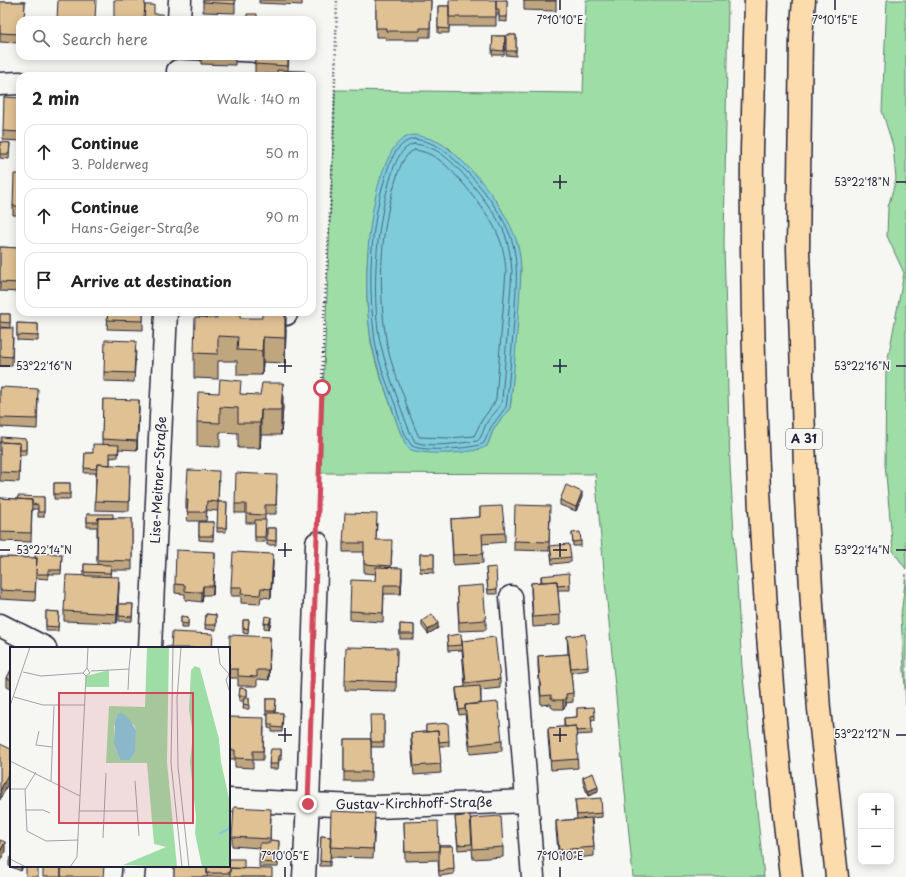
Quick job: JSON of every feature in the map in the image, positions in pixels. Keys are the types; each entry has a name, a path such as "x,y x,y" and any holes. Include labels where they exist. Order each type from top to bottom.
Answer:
{"highway":[{"path":"756,0 752,148 752,218 753,312 758,470 766,624 790,877"},
{"name":"A 31","path":"804,0 801,37 798,249 805,474 819,709 836,877"}],"street":[{"path":"179,16 180,0"},
{"path":"178,68 226,72"},
{"path":"0,84 16,83"},
{"name":"Lise-Meitner-Straße","path":"150,647 166,316"},
{"path":"304,877 317,543"},
{"path":"511,597 533,877"},
{"path":"0,625 43,647"},
{"name":"Gustav-Kirchhoff-Straße","path":"230,800 377,806 527,801"},
{"path":"133,877 134,867"}],"path":[{"path":"317,543 324,325 333,158 337,0"}],"green space":[{"path":"586,0 728,0 724,244 730,466 742,667 764,877 633,877 595,474 320,473 335,90 583,93","holes":["448,147 474,174 501,209 518,247 521,270 511,401 510,408 494,428 487,446 449,453 406,445 377,367 371,343 367,304 367,266 370,231"]},
{"path":"887,0 906,0 906,569 893,551 885,464 886,369 904,273 887,236 888,207 896,179 893,146 882,111"},
{"path":"906,574 906,706 901,615"}],"water":[{"path":"414,135 432,139 445,146 477,177 492,195 505,215 515,236 520,253 521,267 510,408 494,428 487,446 472,451 425,453 409,449 398,428 372,344 367,301 367,276 370,226 374,202 380,180 392,150 402,140"}],"building":[{"path":"58,0 96,0 95,16 57,16"},
{"path":"114,0 145,0 144,16 114,16"},
{"path":"203,0 235,0 235,4 203,2"},
{"path":"376,0 431,0 430,28 420,28 420,31 386,31 386,28 376,28"},
{"path":"449,0 496,0 496,17 449,17"},
{"path":"496,0 507,0 507,17 499,17 499,9 496,9"},
{"path":"556,0 556,1 524,1"},
{"path":"0,2 25,2 24,16 16,16 16,34 0,33"},
{"path":"145,5 154,5 154,14 163,14 163,16 144,16"},
{"path":"438,6 449,6 449,29 438,28"},
{"path":"247,14 257,14 257,16 247,16"},
{"path":"506,35 516,35 516,51 506,51"},
{"path":"493,36 505,36 504,51 492,50"},
{"path":"255,60 288,60 288,66 255,64"},
{"path":"277,70 305,71 305,72 277,72"},
{"path":"4,97 16,98 16,132 3,131"},
{"path":"0,142 10,143 9,154 0,154"},
{"path":"14,174 16,174 16,206 13,206"},
{"path":"0,247 16,248 16,283 0,282"},
{"path":"0,314 10,314 10,323 0,322"},
{"path":"108,316 143,316 143,321 107,320"},
{"path":"217,316 262,318 262,316 285,316 285,338 263,337 262,351 237,350 238,337 218,336 218,354 194,353 195,317 217,318"},
{"path":"17,323 38,324 38,336 17,335"},
{"path":"0,328 13,328 12,357 0,356"},
{"path":"105,340 136,341 134,373 104,372"},
{"path":"220,379 241,381 240,394 260,395 262,383 283,383 281,410 261,410 260,423 238,423 238,408 220,407 220,423 197,422 198,392 219,393"},
{"path":"0,387 38,389 37,419 0,418"},
{"path":"103,399 139,400 137,441 102,439"},
{"path":"1,437 26,439 26,450 20,450 20,443 1,442"},
{"path":"0,442 20,443 19,473 0,472"},
{"path":"93,444 119,445 118,453 110,453 110,465 97,464 96,469 84,468 85,453 93,453"},
{"path":"97,464 130,466 129,502 95,501"},
{"path":"188,470 219,471 218,502 207,501 206,512 187,512 188,500 186,500"},
{"path":"236,473 277,475 276,505 265,505 265,515 246,514 246,504 235,504"},
{"path":"54,483 70,483 70,494 54,494"},
{"path":"566,485 582,492 576,507 560,500"},
{"path":"18,496 44,497 44,512 38,512 38,505 32,504 32,500 17,499"},
{"path":"0,498 32,500 31,533 0,532"},
{"path":"218,502 227,502 226,528 217,528"},
{"path":"515,505 550,506 549,542 514,541"},
{"path":"502,506 505,533 482,534 483,554 453,555 451,519 480,517 480,507"},
{"path":"345,513 377,514 376,540 392,540 391,566 364,564 364,543 343,543"},
{"path":"87,514 113,514 113,518 98,518 97,522 87,522"},
{"path":"98,518 132,518 132,561 97,560"},
{"path":"255,520 266,520 265,537 255,537"},
{"path":"199,522 214,522 213,536 199,536"},
{"path":"267,528 276,528 276,541 267,540"},
{"path":"580,532 581,541 573,542 572,533"},
{"path":"569,544 571,557 552,559 550,546"},
{"path":"176,550 215,552 213,586 203,586 202,592 194,592 185,591 185,585 175,584"},
{"path":"233,552 273,554 271,589 261,588 260,595 241,594 242,587 231,587"},
{"path":"35,553 62,554 61,570 48,570 48,574 36,574 37,558 35,558"},
{"path":"420,554 434,554 434,568 420,568"},
{"path":"0,557 37,558 35,592 0,590"},
{"path":"84,564 111,565 110,573 84,572"},
{"path":"376,567 402,568 401,585 384,585 383,613 350,611 351,580 375,581"},
{"path":"496,567 497,589 488,590 486,568"},
{"path":"569,573 570,585 557,586 557,581 542,582 541,576"},
{"path":"66,575 119,577 117,614 64,611"},
{"path":"557,581 560,615 533,617 531,583"},
{"path":"483,585 486,620 459,622 457,587"},
{"path":"119,604 133,604 132,617 119,616"},
{"path":"46,611 59,612 58,627 46,626"},
{"path":"206,614 216,615 216,625 205,625"},
{"path":"432,614 438,623 428,630 422,621"},
{"path":"181,616 188,617 188,624 181,623"},
{"path":"265,616 271,617 269,624 264,623"},
{"path":"243,620 249,620 248,629 243,628"},
{"path":"400,624 414,625 414,634 400,634"},
{"path":"172,632 213,634 212,647 171,647"},
{"path":"461,634 462,645 448,646 447,636"},
{"path":"585,634 588,666 571,668 567,636"},
{"path":"230,635 270,637 269,670 257,670 257,677 238,676 238,669 230,669"},
{"path":"495,637 500,679 466,683 462,641"},
{"path":"346,647 397,648 396,682 345,680"},
{"path":"569,654 573,693 566,694 566,697 563,700 554,700 551,698 551,695 541,696 538,656"},
{"path":"10,672 10,680 7,678"},
{"path":"480,686 481,703 465,705 465,709 459,710 456,688"},
{"path":"240,688 247,689 247,696 239,696"},
{"path":"244,698 249,698 249,705 243,704"},
{"path":"266,699 276,699 275,711 266,711"},
{"path":"498,702 502,741 470,745 465,705"},
{"path":"594,707 595,715 591,716 592,730 576,731 576,726 565,727 564,718 577,717 577,708"},
{"path":"268,713 283,713 282,728 272,727 272,724 268,724"},
{"path":"370,715 384,715 384,742 371,742"},
{"path":"230,717 264,718 263,751 253,751 253,759 235,758 235,750 230,750"},
{"path":"448,723 449,741 439,742 438,731 426,732 426,725"},
{"path":"576,726 578,759 551,761 548,728"},
{"path":"438,731 441,764 414,766 411,733"},
{"path":"344,739 371,739 371,772 344,772"},
{"path":"0,744 10,749 10,770 0,791"},
{"path":"271,749 281,749 278,764 269,764"},
{"path":"593,773 598,787 588,791 583,777"},
{"path":"601,798 602,813 577,815 575,800"},
{"path":"234,807 271,809 270,839 232,837"},
{"path":"331,811 375,813 373,849 330,847"},
{"path":"470,815 472,844 458,845 455,817"},
{"path":"501,816 503,847 473,849 471,818"},
{"path":"591,818 594,847 559,850 556,821"},
{"path":"438,821 439,851 405,852 404,822"},
{"path":"321,836 331,837 330,862 320,861"},
{"path":"0,840 5,842 0,852"},
{"path":"270,840 279,841 278,863 259,862 260,843 270,843"},
{"path":"439,846 453,846 454,869 439,871"},
{"path":"230,859 244,859 244,869 230,868 230,873 207,873 207,867 230,867"},
{"path":"26,867 38,867 38,877 26,877"},
{"path":"43,867 61,867 61,877 43,877"},
{"path":"61,867 104,867 103,877 61,877"},
{"path":"174,867 207,867 207,877 174,877"},
{"path":"230,868 272,869 272,877 230,877"}],"route":[{"path":"308,804 322,388"}]}
